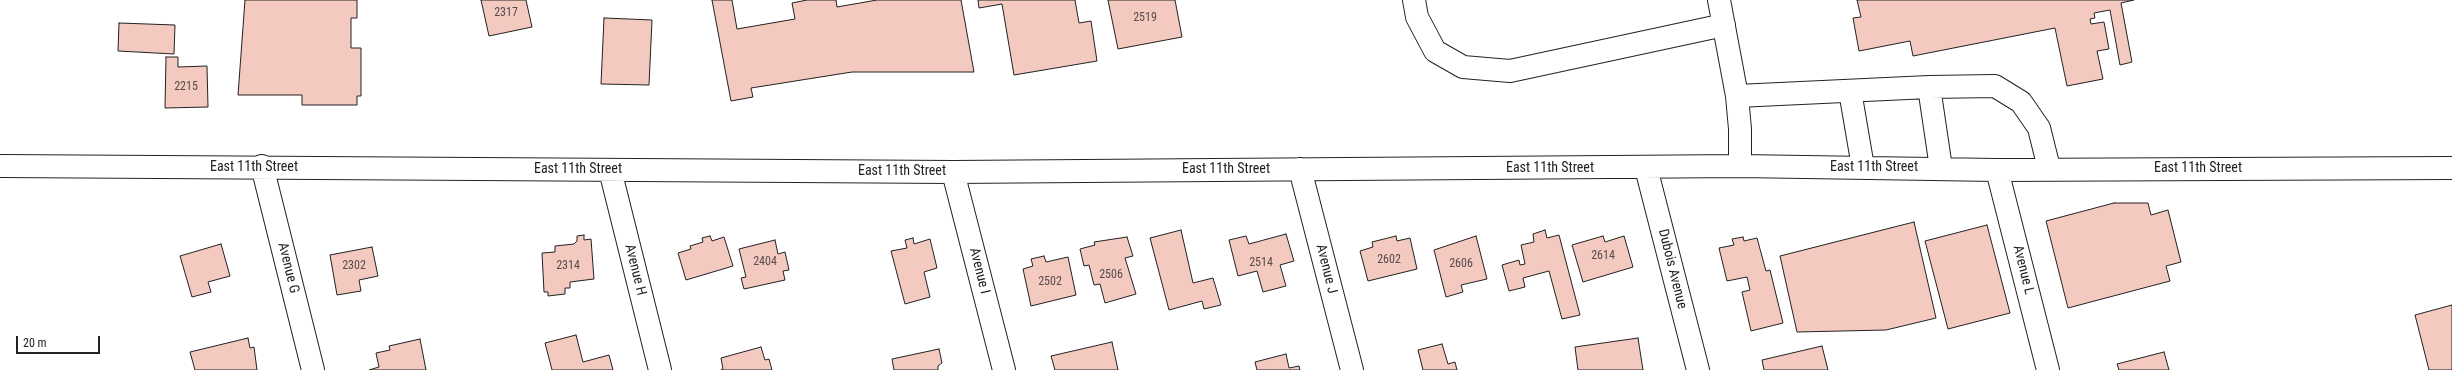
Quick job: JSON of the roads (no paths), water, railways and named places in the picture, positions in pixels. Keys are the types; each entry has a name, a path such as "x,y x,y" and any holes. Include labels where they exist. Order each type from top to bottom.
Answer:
{"street":[{"path":"1414,0 1417,17 1435,51 1463,67 1510,71 1724,25"},
{"path":"1719,0 1737,96 1740,129 1740,166"},
{"path":"1737,96 1928,87 1994,86 2021,102 2039,128 2049,168"},
{"path":"1928,87 1941,168"},
{"path":"1850,91 1863,167"},
{"name":"East 11th Street","path":"0,166 262,166 954,172 1646,168 1740,166 1997,170 2049,168 2452,168"},
{"name":"Avenue G","path":"262,166 313,370"},
{"name":"Dubois Avenue","path":"1646,168 1698,370"},
{"name":"Avenue J","path":"1300,169 1352,370"},
{"name":"Avenue H","path":"610,170 660,370"},
{"name":"Avenue L","path":"1997,170 2048,370"},
{"name":"Avenue I","path":"954,172 1004,370"}]}
